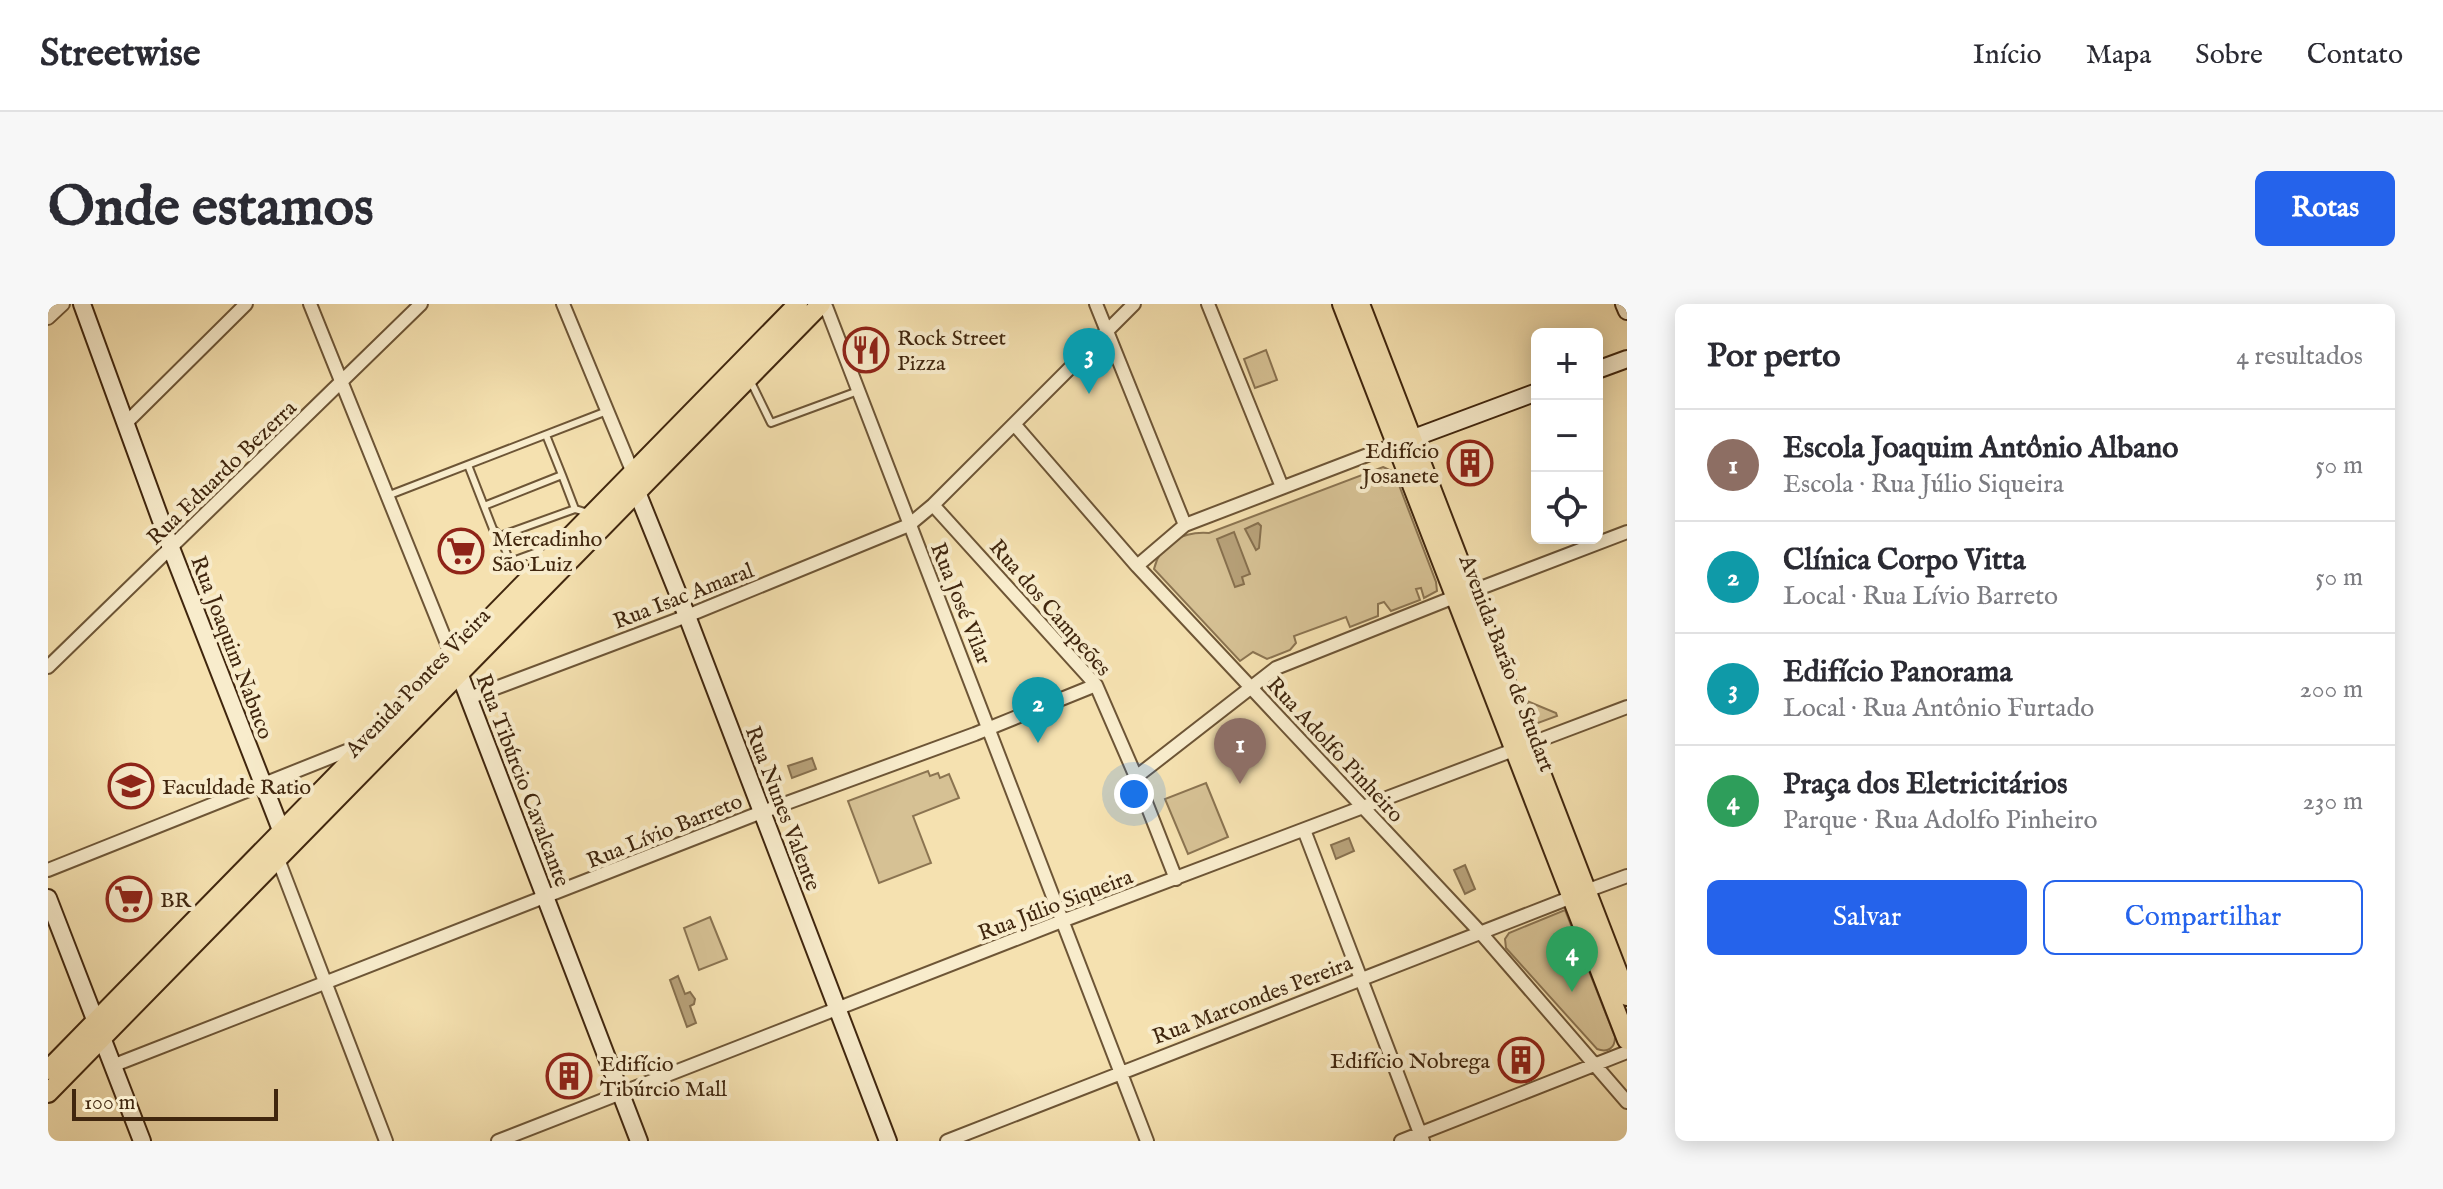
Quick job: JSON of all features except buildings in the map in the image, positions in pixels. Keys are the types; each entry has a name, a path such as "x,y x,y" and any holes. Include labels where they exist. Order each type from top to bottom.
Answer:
{"main road":[{"name":"Avenida Pontes Vieira","path":"48,1070 99,1030 278,859 456,665 584,511 633,473 798,304"},
{"name":"Avenida Pontes Vieira","path":"48,1093 99,1030 281,830 367,743 456,665 637,492 823,304"},
{"name":"Avenida Barão de Studart","path":"1342,304 1404,442 1523,748 1579,894 1627,1040"},
{"name":"Avenida Barão de Studart","path":"1360,304 1404,442"},
{"name":"Avenida Barão de Studart","path":"1579,894 1627,996"}],"street":[{"path":"48,318 63,304"},
{"name":"Rua Joaquim Nabuco","path":"82,304 171,548 281,830 278,859 386,1141"},
{"path":"125,424 246,304"},
{"name":"Rua Tibúrcio Cavalcante","path":"310,304 469,698 639,1141"},
{"name":"Rua Eduardo Bezerra","path":"48,667 421,304"},
{"path":"563,304 633,473"},
{"name":"Rua José Vilar","path":"823,304 990,728 1147,1141"},
{"path":"1096,304 1185,525"},
{"name":"Rua Isac Amaral","path":"469,698 687,616 909,525 933,505 1134,304"},
{"path":"1208,304 1282,487"},
{"path":"1624,304 1627,311"},
{"path":"1603,368 1627,359"},
{"path":"1137,566 1185,525 1531,394"},
{"name":"Rua Adolfo Pinheiro","path":"1014,424 1137,566 1480,932 1627,1102"},
{"name":"Rua Nunes Valente","path":"637,492 888,1141"},
{"name":"Rua dos Campeões","path":"933,505 1096,685 1176,879"},
{"path":"1136,777 1286,663 1627,532"},
{"name":"Rua Lívio Barreto","path":"112,1066 1096,685"},
{"name":"Rua Júlio Siqueira","path":"498,1141 1062,921 1627,707"},
{"path":"48,870 367,743"},
{"path":"1304,830 1422,1137"},
{"name":"Rua Marcondes Pereira","path":"947,1141 1627,876"},
{"path":"48,898 142,1141"},
{"path":"1401,1141 1422,1137 1627,1052"}],"lane":[{"path":"749,378 771,423 858,391"},
{"path":"386,496 607,411"},
{"path":"500,536 584,511 562,475 546,435"},
{"path":"468,465 493,529 500,536 510,562 540,551 547,559"},
{"path":"484,506 562,475"}],"shaded area":[{"path":"1266,350 1277,380 1255,388 1244,359"},
{"path":"1383,467 1394,472 1436,582 1437,591 1424,598 1421,588 1416,589 1420,600 1391,611 1384,602 1378,604 1378,616 1350,627 1346,617 1294,636 1296,643 1290,650 1267,659 1253,652 1240,661 1154,569 1161,552 1174,540 1190,534 1209,533"},
{"path":"1258,523 1261,526 1259,548 1256,550 1245,529"},
{"path":"1234,532 1250,574 1242,577 1244,584 1235,587 1217,539"},
{"path":"1527,701 1557,716 1538,723 1533,721"},
{"path":"812,758 816,769 792,778 788,766"},
{"path":"928,771 930,776 938,773 940,778 949,774 959,798 913,816 931,863 879,883 848,801"},
{"path":"1206,783 1228,837 1188,854 1165,799"},
{"path":"1349,838 1354,851 1336,859 1331,845"},
{"path":"1465,865 1475,889 1465,894 1454,870"},
{"path":"1565,910 1615,1037 1614,1044 1608,1050 1597,1049 1506,948 1505,939 1509,933"},
{"path":"710,917 727,959 699,970 684,928"},
{"path":"678,976 685,994 690,992 695,999 690,1006 696,1023 687,1027 670,980"}],"place":[{"name":"Rock Street Pizza","path":"866,350"},
{"name":"Edifício Panorama","path":"1089,394"},
{"name":"Edifício Josanete","path":"1470,463"},
{"name":"Mercadinho São Luiz","path":"461,551"},
{"name":"Clínica Corpo Vitta","path":"1038,743"},
{"name":"Escola Joaquim Antônio Albano","path":"1240,784"},
{"name":"Faculdade Ratio","path":"131,786"},
{"name":"BR","path":"129,899"},
{"name":"Praça dos Eletricitários","path":"1572,992"},
{"name":"Edifício Nobrega","path":"1521,1060"},
{"name":"Edifício Tibúrcio Mall","path":"569,1076"}]}
